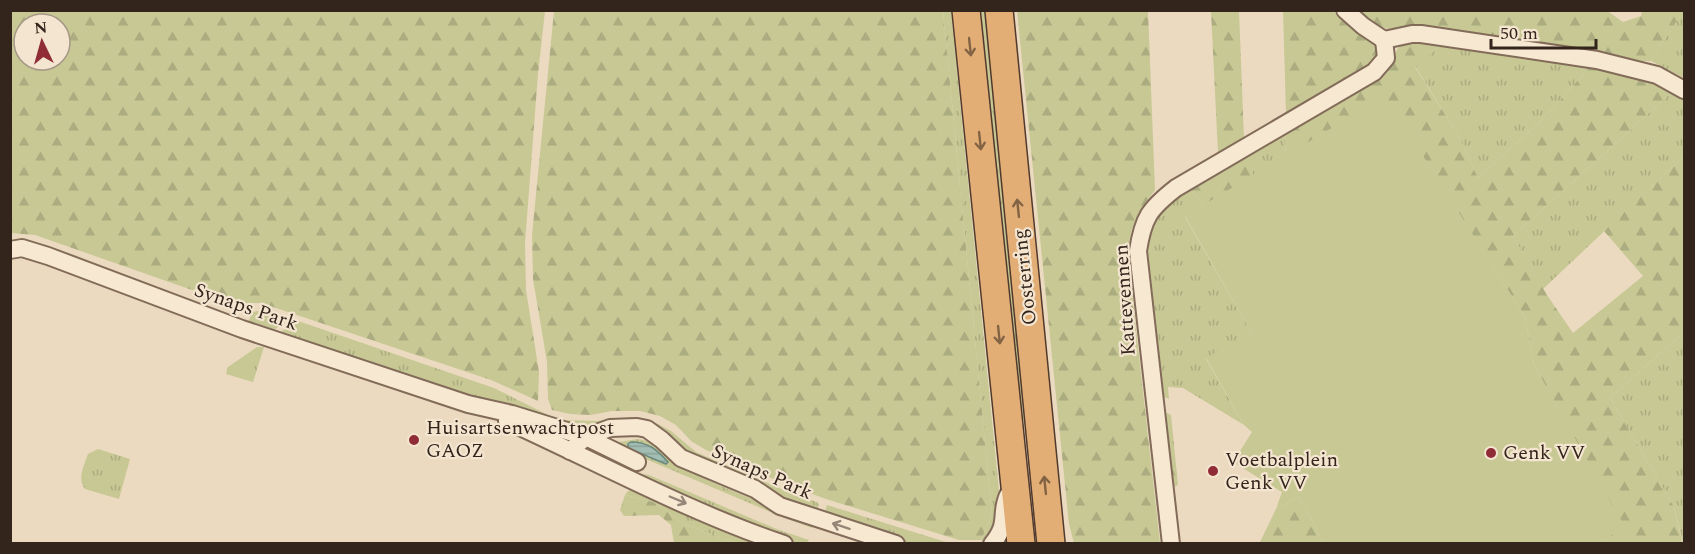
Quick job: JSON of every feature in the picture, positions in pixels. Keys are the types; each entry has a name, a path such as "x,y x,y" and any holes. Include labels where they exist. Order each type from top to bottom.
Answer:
{"highway":[{"name":"Oosterring","path":"966,10 1021,543"},
{"name":"Oosterring","path":"999,10 1051,543"}],"street":[{"path":"1345,10 1384,40 1421,34 1597,60 1657,75 1684,90"},
{"name":"Kattevennen","path":"1171,543 1138,252 1141,229 1146,217 1159,201 1176,188 1374,72 1386,58 1384,40"},
{"name":"Synaps Park","path":"10,250 22,248 48,256 232,325 468,404 512,414 586,437"},
{"name":"Synaps Park","path":"468,404 625,476 762,536 784,543"},
{"name":"Synaps Park","path":"570,451 586,437 610,428 647,429 681,458 754,489 780,506 896,543"},
{"path":"593,461 604,445 628,434 654,435"},
{"path":"586,437 637,462"},
{"name":"Oosterring","path":"992,543 1001,532 1005,519 1005,502 1014,480"}],"green space":[{"path":"11,10 545,11 525,243 526,290 539,372 538,401 491,380 261,303 229,303 35,235 11,233"},
{"path":"1606,10 1623,22 1641,16 1642,11 1683,11 1651,61 1643,61 1394,30 1380,27 1356,11"},
{"path":"554,11 943,11 992,515 981,540 959,540 785,484 706,450 691,441 676,425 660,416 640,411 612,411 590,415 552,410 548,399 547,362 533,279 532,235"},
{"path":"943,11 951,11 1001,511 987,542 981,540 992,515"},
{"path":"976,11 988,11 1038,490 1032,492 1024,422 1015,390"},
{"path":"1017,11 1148,11 1155,190 1135,221 1128,258 1160,543 1074,543 1069,524"},
{"path":"1211,11 1239,11 1244,139 1218,153"},
{"path":"1283,11 1333,11 1370,40 1379,52 1375,60 1286,114"},
{"path":"1684,11 1684,78 1651,61"},
{"path":"1414,39 1444,43 1415,67 1457,133 1478,178 1540,122 1591,66 1638,77 1672,92 1513,236 1547,295 1573,333 1643,276 1604,231 1684,156 1684,332 1610,398 1674,507 1682,541 1678,544 1598,543 1624,527 1534,365 1525,317 1385,97 1285,157 1286,128 1386,69 1398,48 1404,42"},
{"path":"1444,43 1591,66 1540,122 1478,178 1457,133 1415,66"},
{"path":"1672,92 1684,99 1684,156 1543,289 1513,236"},
{"path":"1385,96 1525,317 1534,365 1625,527 1598,543 1324,543 1299,497 1276,509 1282,492 1233,462 1252,432 1244,425 1206,358 1251,332 1185,216"},
{"path":"1286,128 1285,157 1253,176 1253,150"},
{"path":"1253,150 1253,176 1204,205 1188,187"},
{"path":"1188,187 1204,205 1185,217 1251,332 1206,359 1244,425 1183,388 1168,387 1169,399 1160,395 1146,257 1151,222 1160,211"},
{"path":"258,311 288,319 273,331 248,323 252,312"},
{"path":"298,321 494,388 554,418 554,423 279,333"},
{"path":"1684,332 1683,543 1674,507 1610,398"},
{"path":"257,347 264,347 253,382 226,374 228,367"},
{"path":"1161,414 1171,415 1178,485 1172,488"},
{"path":"630,417 658,424 671,431 696,452 817,502 819,505 815,514 695,459 669,437 590,430 562,425 563,420 597,421"},
{"path":"637,439 653,444 692,472 752,499 814,522 812,528 615,446 619,442"},
{"path":"98,449 130,459 119,499 85,489 83,485 82,472 88,454"},
{"path":"636,473 649,475 779,530 809,540 807,543 798,543 789,540 635,475"},
{"path":"636,489 762,543 734,543 685,524 653,502 625,495 628,491"},
{"path":"625,495 653,502 685,524 734,543 674,543 671,525 659,515 624,516 620,510"},
{"path":"1299,497 1324,543 1259,544 1276,509"},
{"path":"827,505 949,543 909,543 823,517"}],"shaded area":[{"path":"631,442 643,443 668,462 666,464 628,448"}],"place":[{"name":"Huisartsenwachtpost GAOZ","path":"414,440"},
{"name":"Genk VV","path":"1491,453"},
{"name":"Voetbalplein Genk VV","path":"1213,471"}]}
